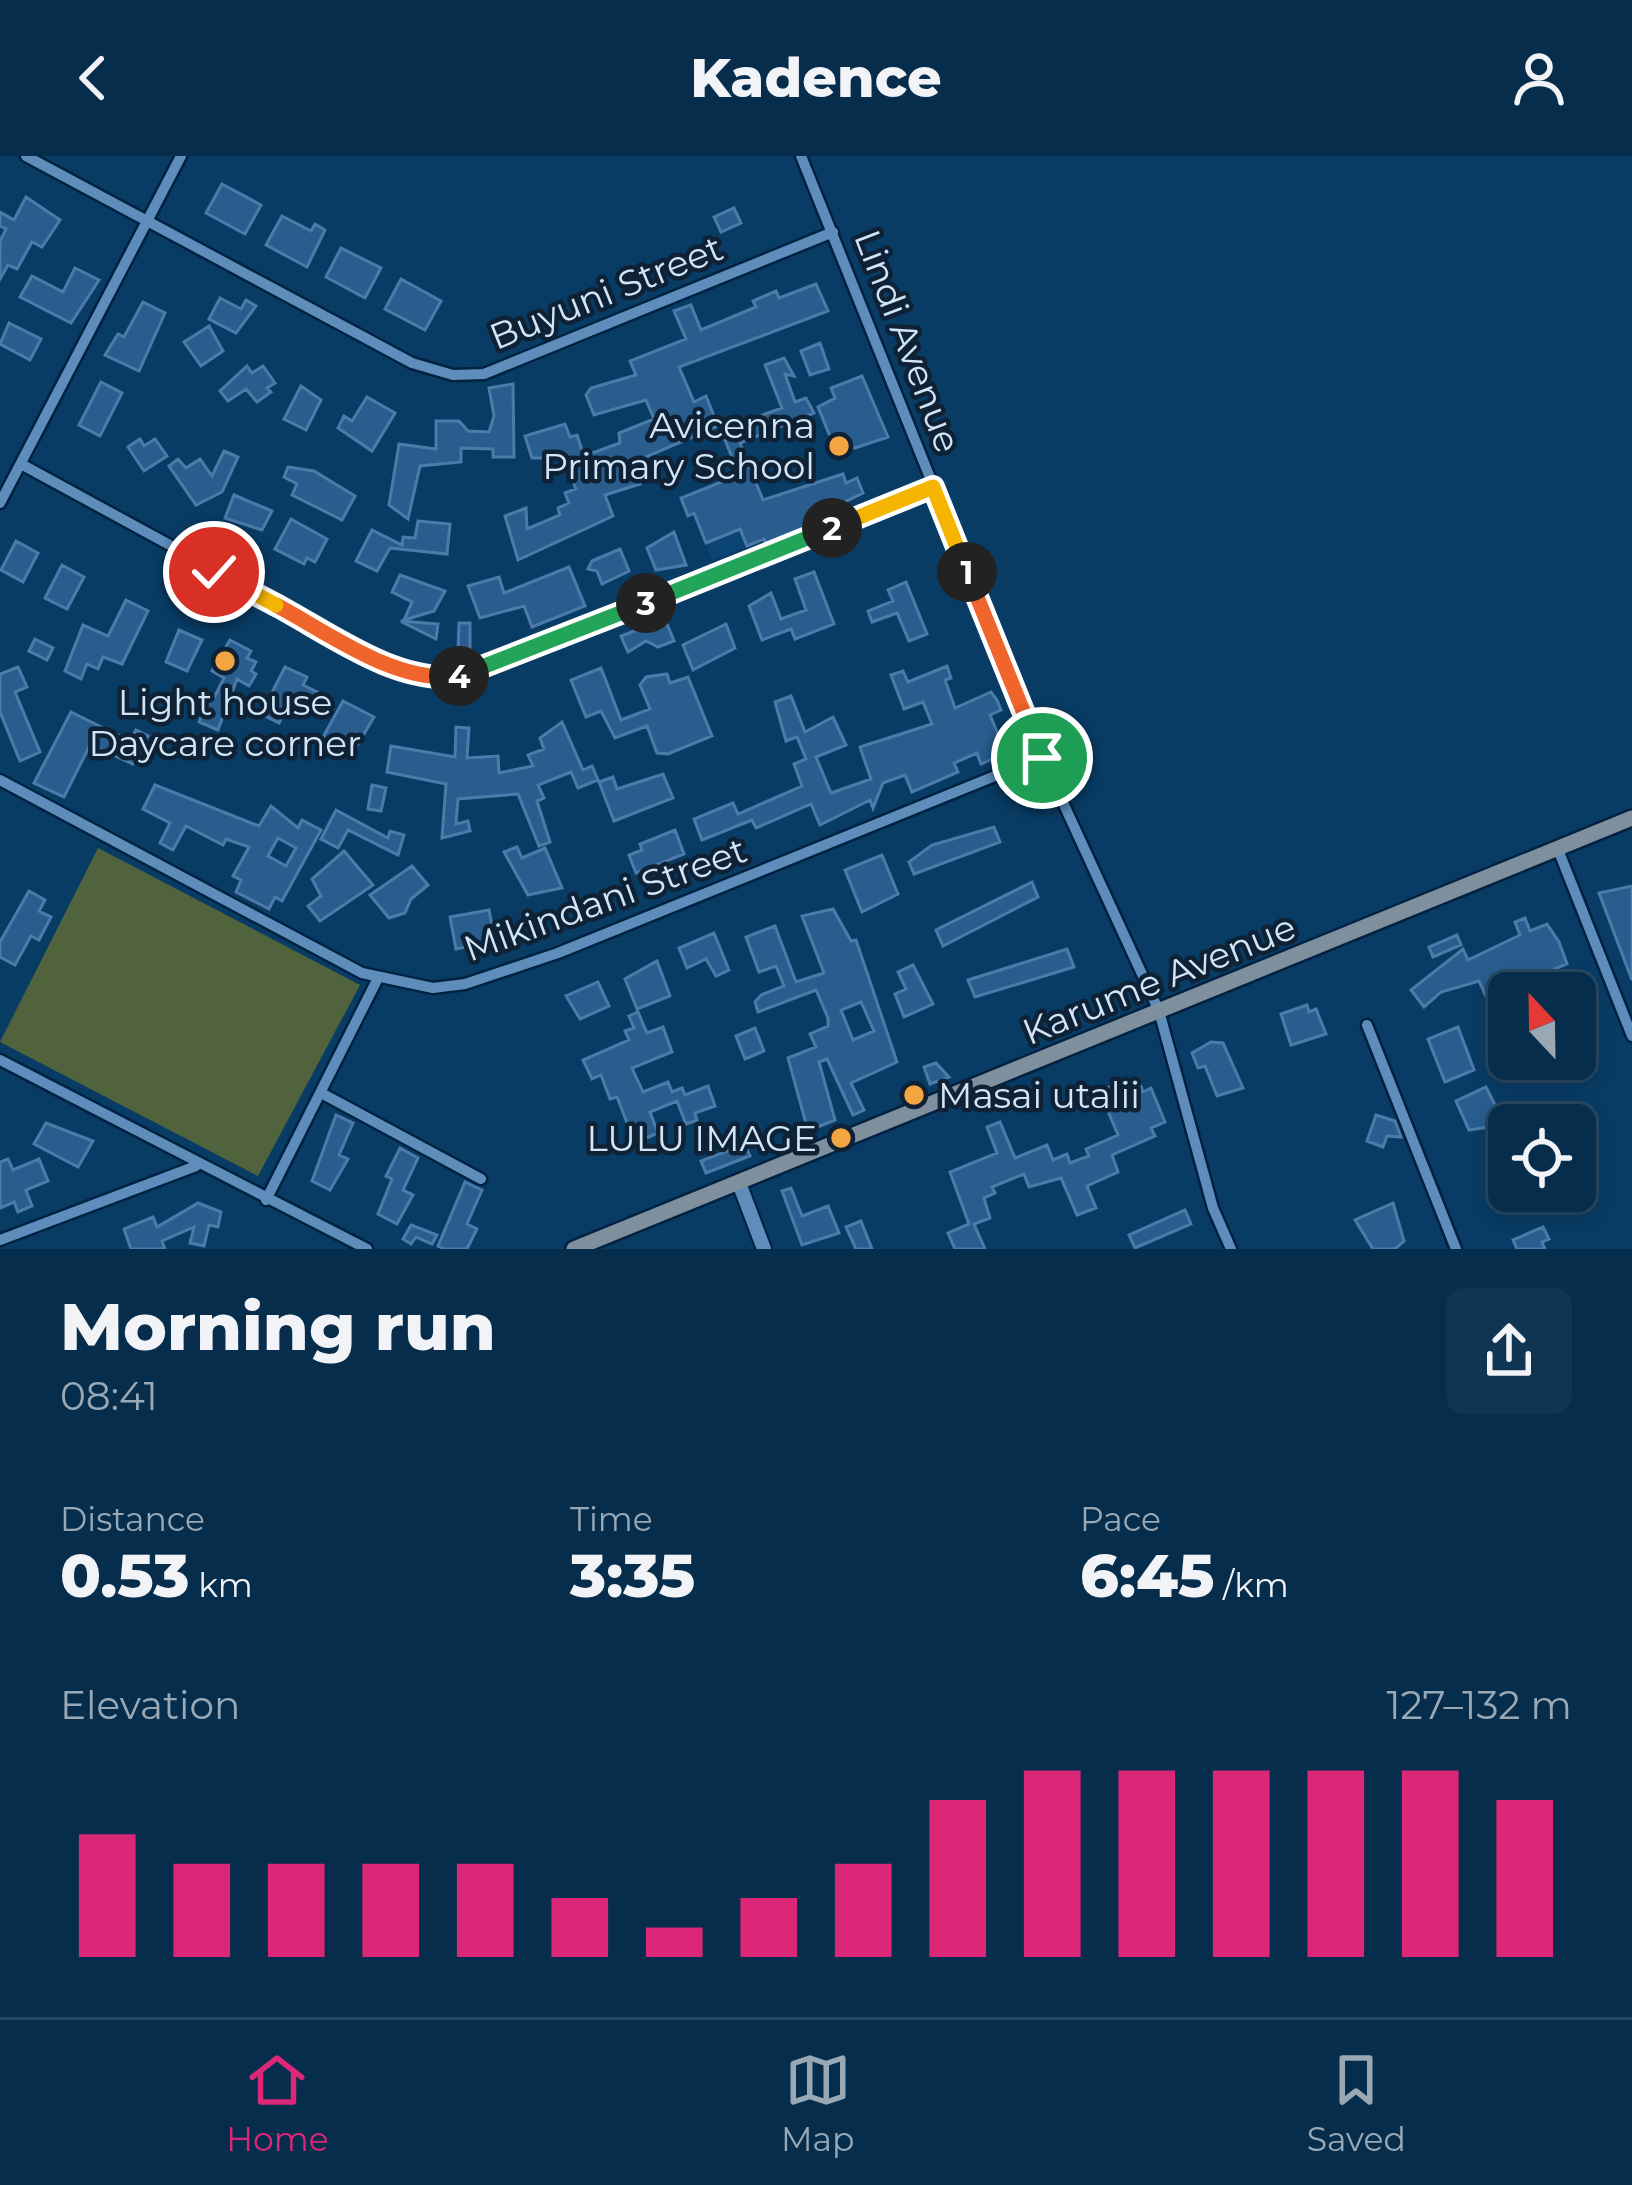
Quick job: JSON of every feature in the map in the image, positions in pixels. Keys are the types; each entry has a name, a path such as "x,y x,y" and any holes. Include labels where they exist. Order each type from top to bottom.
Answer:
{"main road":[{"name":"Karume Avenue","path":"584,1247 1632,818"}],"street":[{"name":"Buyuni Street","path":"26,156 412,363 468,376 484,374 833,232"},
{"path":"0,503 182,156"},
{"name":"Lindi Avenue","path":"802,156 1042,758 1159,1010 1214,1208 1231,1249"},
{"path":"20,464 388,664 442,678 466,675 933,487"},
{"name":"Mikindani Street","path":"0,780 378,978 433,988 495,975 1042,758"},
{"path":"1557,847 1632,1036"},
{"path":"266,1199 378,978"},
{"path":"1367,1025 1456,1249"},
{"path":"0,1060 196,1166 367,1249"},
{"path":"323,1094 481,1179"},
{"path":"0,1240 196,1166"},
{"path":"739,1183 764,1249"}],"shaded area":[{"path":"739,474 764,540 712,560 686,494"}],"green space":[{"path":"98,848 360,985 258,1176 0,1042"}],"building":[{"path":"222,184 261,205 245,234 206,213"},
{"path":"26,197 60,220 42,247 32,242 17,269 8,265 0,279 0,241 6,229 0,226 0,212 14,220"},
{"path":"734,208 741,223 721,232 714,217"},
{"path":"282,216 311,231 315,224 325,230 307,267 266,245"},
{"path":"341,248 381,268 365,298 326,277"},
{"path":"75,268 99,280 71,323 20,297 32,276 63,292"},
{"path":"401,279 441,301 425,330 385,309"},
{"path":"816,284 828,311 679,367 694,402 706,396 718,426 641,459 648,476 638,480 640,484 605,495 613,516 518,560 505,516 526,508 527,529 560,515 558,508 569,503 565,493 576,489 563,458 532,458 525,436 565,424 570,437 577,435 584,456 620,443 619,433 654,419 646,400 594,415 586,395 591,388 636,375 630,361 686,339 674,311 691,305 701,330 756,307 753,301 776,291 779,298"},
{"path":"220,298 241,309 246,300 256,306 236,333 209,319"},
{"path":"143,302 165,313 139,371 105,355 118,334 124,337"},
{"path":"9,323 41,339 30,360 0,344"},
{"path":"209,326 223,351 201,366 184,342"},
{"path":"820,343 829,369 810,375 801,351"},
{"path":"784,358 794,376 785,374 795,402 806,398 814,413 740,443 763,500 843,474 846,483 857,478 863,493 832,508 835,516 766,544 764,539 747,546 740,529 706,543 694,513 688,516 681,498 739,475 721,430 782,408 765,365"},
{"path":"247,366 252,373 263,366 275,383 267,388 271,392 257,402 246,389 228,401 220,391"},
{"path":"862,376 888,437 855,448 842,446 829,434 818,407 835,398 831,388"},
{"path":"101,382 122,393 100,436 79,425"},
{"path":"513,384 514,457 493,457 493,449 461,448 461,462 420,466 408,519 389,505 399,444 436,449 436,421 459,421 468,431 489,432 494,416 489,388"},
{"path":"301,386 321,400 306,430 284,419"},
{"path":"367,397 395,413 372,451 338,428 344,416 352,421"},
{"path":"140,439 144,446 155,439 167,456 144,471 128,447"},
{"path":"224,451 238,457 222,492 196,505 169,466 178,459 186,468 200,459 212,476"},
{"path":"288,467 314,471 355,496 342,520 292,495 297,484 284,477"},
{"path":"234,495 272,511 262,530 225,518"},
{"path":"291,519 327,539 315,562 307,558 304,564 275,549"},
{"path":"418,521 450,524 447,554 390,548 377,571 356,561 372,530 402,545 403,537 415,538"},
{"path":"674,532 686,565 656,570 647,548"},
{"path":"16,541 38,553 23,582 1,570"},
{"path":"620,549 629,571 602,584 597,571 588,569 592,561"},
{"path":"62,565 84,577 67,609 45,598"},
{"path":"569,567 585,606 532,627 524,606 480,618 468,586 499,577 504,593"},
{"path":"814,572 834,624 795,639 791,629 762,640 749,606 771,593 781,619 806,610 795,579"},
{"path":"400,575 445,591 434,611 404,620 412,602 392,592"},
{"path":"906,582 927,634 909,641 897,613 872,622 868,611 893,601 888,590"},
{"path":"126,600 148,611 122,664 103,657 98,669 87,664 81,679 65,671 83,625 108,636"},
{"path":"665,619 674,641 658,647 646,641 628,652 621,636"},
{"path":"402,622 438,624 436,639"},
{"path":"459,623 470,623 470,650 458,650"},
{"path":"726,624 735,648 693,670 683,645"},
{"path":"179,630 202,640 187,671 166,662"},
{"path":"35,639 53,648 47,660 29,651"},
{"path":"230,640 251,651 247,658 256,662 251,671 256,674 249,686 237,679 218,730 199,722 205,708 196,703 202,690 215,696 224,678 212,671"},
{"path":"947,666 951,678 945,680 955,708 991,692 997,700 1001,710 990,715 1006,753 981,764 977,753 954,763 958,772 912,792 905,775 883,783 873,808 870,800 820,825 811,804 756,828 752,820 702,840 694,819 733,803 738,814 802,786 794,764 806,759 797,737 786,741 775,702 791,696 805,732 833,717 846,745 816,757 831,793 871,779 860,747 932,724 923,702 904,709 891,675 903,671 908,682"},
{"path":"18,667 27,687 15,692 40,752 20,761 0,712 0,674"},
{"path":"285,667 307,677 303,685 317,692 306,714 288,705 279,723 261,714"},
{"path":"601,668 621,720 650,709 640,685 646,677 667,674 670,683 688,677 712,736 668,754 657,753 647,726 615,738 601,711 586,717 571,680"},
{"path":"343,701 374,717 352,754 322,739"},
{"path":"71,712 130,741 136,730 148,736 133,764 90,745 64,797 34,783"},
{"path":"562,722 583,770 592,766 598,780 578,788 571,772 538,785 544,798 537,801 550,842 539,846 518,794 458,799 456,824 468,821 470,831 442,838 446,784 387,772 391,746 455,757 456,727 469,728 467,758 498,756 499,773 533,766 528,755 544,749 540,738"},
{"path":"663,774 673,798 614,821 599,782 613,777 617,789"},
{"path":"155,785 259,826 271,806 298,828 302,820 321,830 282,901 275,897 269,909 236,892 241,880 233,876 249,847 226,839 223,845 186,826 173,850 160,843 170,823 143,809","holes":["278,838 296,848 286,866 268,856"]},
{"path":"372,785 386,788 381,811 368,809"},
{"path":"336,810 388,838 390,831 404,835 398,855 348,830 338,848 321,839"},
{"path":"994,827 1000,842 914,874 909,862 932,845"},
{"path":"675,830 684,854 636,873 629,855 642,850 640,844"},
{"path":"517,847 522,858 545,848 562,888 528,895 504,852"},
{"path":"344,851 373,885 320,921 308,906 321,896 312,879"},
{"path":"882,855 898,894 862,912 845,870"},
{"path":"412,866 428,885 411,899 405,913 389,918 370,895"},
{"path":"1032,882 1038,897 943,946 936,930"},
{"path":"1632,886 1632,980 1599,893"},
{"path":"29,891 45,900 39,911 51,917 39,940 31,936 15,965 0,957 0,942"},
{"path":"833,909 851,941 856,940 897,1062 851,1083 864,1110 853,1115 827,1059 819,1062 835,1120 808,1131 788,1058 816,1047 810,1034 828,1026 828,1018 816,990 758,1012 755,1002 761,995 784,986 776,966 759,972 746,937 775,926 796,982 824,973 802,916","holes":["861,1002 874,1031 853,1040 841,1010"]},
{"path":"489,910 495,941 456,949 450,917"},
{"path":"1525,918 1530,931 1547,924 1567,964 1555,972 1488,972 1488,1001 1479,981 1441,992 1424,1007 1411,990 1463,949 1468,960 1520,935 1515,922"},
{"path":"714,933 729,970 716,976 706,959 687,968 679,948"},
{"path":"1457,935 1461,945 1433,957 1429,947"},
{"path":"1067,949 1074,967 975,997 968,980"},
{"path":"657,961 670,996 637,1009 625,979"},
{"path":"913,965 933,1004 904,1017 895,994 906,989 898,972"},
{"path":"598,982 609,1006 580,1019 566,996"},
{"path":"1307,1005 1309,1012 1316,1009 1326,1034 1291,1045 1281,1014"},
{"path":"638,1012 647,1033 663,1027 672,1052 632,1068 643,1092 668,1082 672,1092 682,1088 685,1095 708,1086 715,1106 695,1113 697,1120 686,1124 677,1101 650,1112 658,1133 635,1143 617,1097 610,1099 601,1075 592,1079 583,1060 629,1040 625,1031 634,1028 629,1016"},
{"path":"1458,1027 1474,1070 1445,1082 1428,1039"},
{"path":"755,1028 764,1051 745,1059 736,1036"},
{"path":"1211,1042 1223,1043 1243,1088 1217,1096 1205,1066 1198,1068 1192,1053"},
{"path":"936,1063 949,1077 930,1084 924,1067"},
{"path":"1138,1079 1143,1092 1151,1088 1165,1122 1151,1128 1155,1136 1112,1155 1118,1172 1087,1186 1096,1208 1077,1215 1061,1178 1029,1187 1024,1174 992,1187 995,1193 984,1198 990,1218 974,1224 985,1249 955,1249 948,1233 969,1224 950,1172 997,1153 987,1127 1000,1122 1015,1158 1047,1145 1053,1160 1067,1154 1070,1163 1089,1156 1086,1149 1118,1135 1099,1090"},
{"path":"1486,1087 1494,1104 1488,1104 1488,1127 1469,1130 1456,1101"},
{"path":"336,1115 353,1123 339,1155 348,1159 330,1190 312,1181"},
{"path":"1376,1115 1395,1121 1401,1137 1387,1136 1383,1147 1367,1141"},
{"path":"46,1123 93,1141 78,1167 34,1144"},
{"path":"745,1144 750,1156 706,1173 701,1161"},
{"path":"400,1148 418,1158 403,1190 413,1195 397,1224 378,1214 392,1179 386,1176"},
{"path":"8,1159 13,1170 39,1159 48,1181 26,1190 32,1206 18,1212 14,1202 0,1208 0,1162"},
{"path":"465,1182 482,1190 467,1224 477,1229 467,1249 444,1249 438,1246"},
{"path":"791,1188 802,1216 828,1206 839,1233 802,1245 782,1191"},
{"path":"198,1203 221,1212 218,1227 209,1225 204,1246 190,1243 194,1227 162,1241 165,1249 131,1249 124,1229 153,1217 157,1227"},
{"path":"1393,1203 1404,1241 1395,1249 1373,1249 1355,1220"},
{"path":"1185,1210 1191,1224 1135,1248 1129,1235"},
{"path":"861,1221 872,1249 856,1249 846,1227"},
{"path":"411,1225 437,1235 432,1244 416,1237 411,1244 403,1239"},
{"path":"1543,1227 1549,1239 1542,1242 1545,1249 1517,1249 1513,1240"}],"place":[{"name":"Avicenna Primary School","path":"839,446"},
{"name":"Light house Daycare corner","path":"225,661"},
{"name":"Masai utalii","path":"914,1095"},
{"name":"LULU IMAGE","path":"841,1138"}],"route":[{"path":"214,572 388,664 417,674 455,677 933,487 1042,758"}]}
